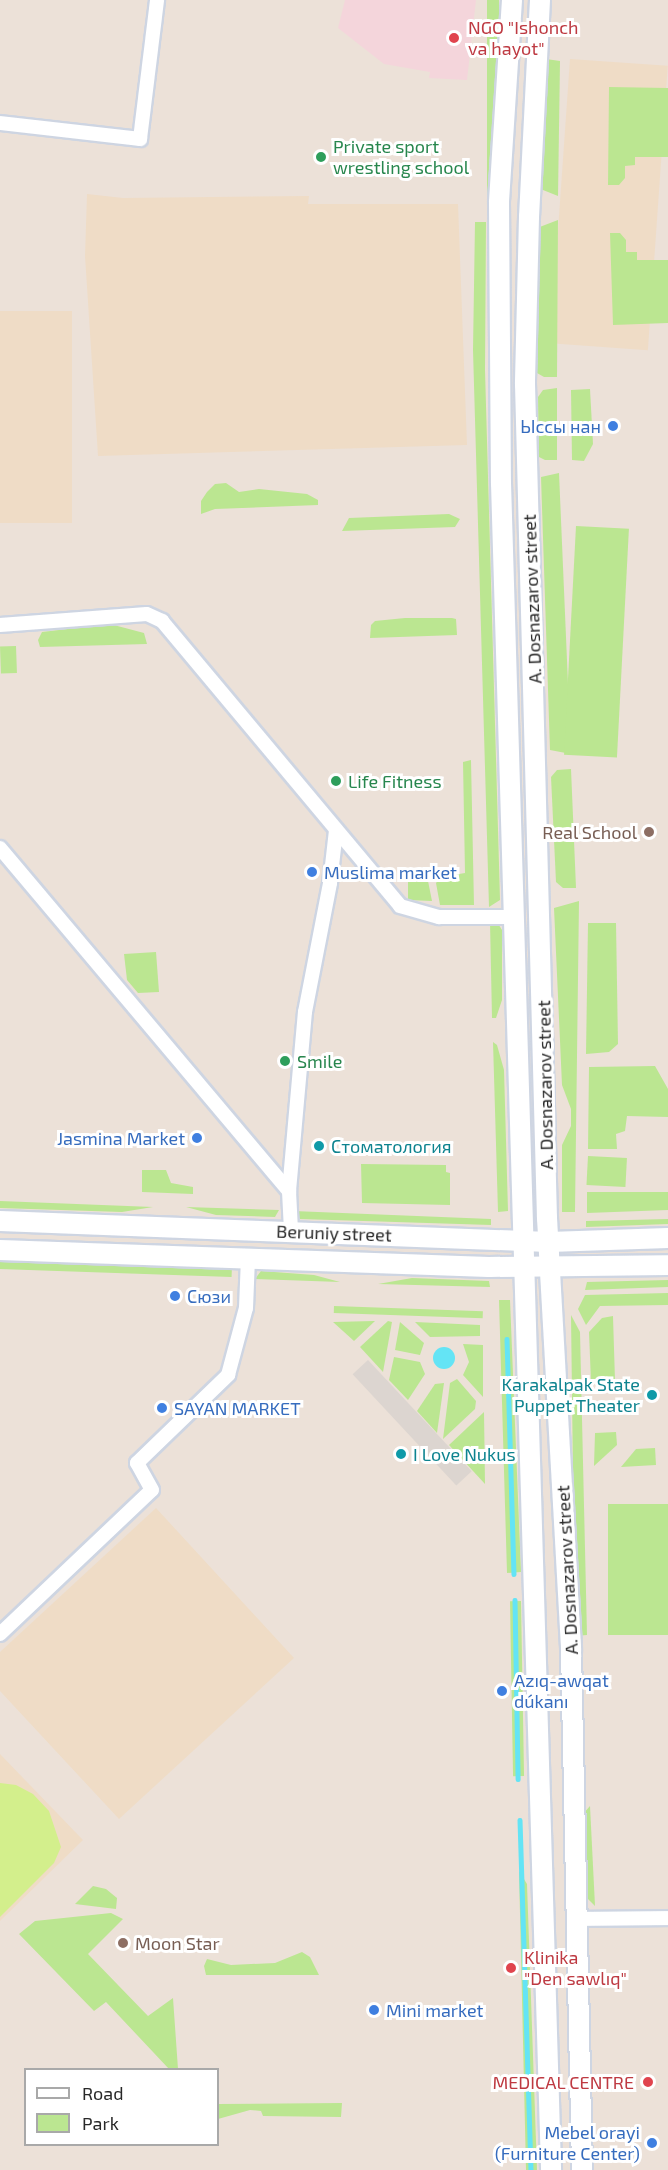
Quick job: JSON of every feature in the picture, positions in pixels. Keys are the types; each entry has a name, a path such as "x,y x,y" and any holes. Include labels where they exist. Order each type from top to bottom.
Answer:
{"main road":[{"name":"A. Dosnazarov street","path":"512,0 499,203 499,376 551,2170"},
{"name":"A. Dosnazarov street","path":"540,0 528,217 525,384 547,1207 572,1648 579,1919 582,2170"},
{"path":"522,1208 534,1215 547,1207"},
{"name":"Beruniy street","path":"0,1221 549,1242 668,1238"},
{"path":"488,1240 494,1252 489,1267"},
{"path":"597,1240 589,1254 597,1267"},
{"name":"Beruniy street","path":"0,1250 489,1267 668,1265"},
{"path":"527,1313 540,1304 553,1310"}],"street":[{"path":"0,123 141,138 157,0"},
{"path":"0,625 147,614 162,621 400,906 439,917 514,917"},
{"path":"291,1232 289,1191 305,1012 336,830"},
{"path":"0,848 289,1191"},
{"path":"0,1634 152,1490 137,1463 228,1375 246,1308 248,1260"},
{"path":"579,1919 668,1918"}],"shaded area":[{"path":"345,0 476,0 467,80 429,78 430,72 384,64 338,28"},
{"path":"570,59 668,66 648,350 550,343"},
{"path":"87,194 123,198 309,196 308,204 458,204 467,445 98,456 85,256"},
{"path":"0,311 72,311 72,523 0,523"},
{"path":"368,1360 472,1471 456,1485 353,1374"},
{"path":"156,1508 294,1658 119,1819 0,1691 0,1652"},
{"path":"0,1754 83,1840 0,1921"}],"green space":[{"path":"487,0 499,0 499,212 487,212"},
{"path":"546,59 560,61 558,196 538,188"},
{"path":"609,87 668,88 668,157 635,157 635,165 625,166 625,178 619,185 608,185"},
{"path":"558,220 557,377 544,377 537,373 537,228"},
{"path":"475,222 486,222 485,370 500,900 489,907 473,350"},
{"path":"610,233 620,233 626,240 626,252 637,252 637,260 668,260 668,323 613,325"},
{"path":"557,388 557,460 545,460 539,457 538,397 543,390"},
{"path":"590,389 593,444 584,461 572,460 571,390"},
{"path":"559,473 571,754 550,750 541,477"},
{"path":"226,483 239,492 259,489 307,494 318,500 318,505 215,509 201,514 201,501 207,492 215,484"},
{"path":"449,514 460,519 455,527 342,531 349,518"},
{"path":"576,526 629,529 617,757 564,755"},
{"path":"405,618 456,619 457,635 370,638 371,625 375,621"},
{"path":"110,624 144,633 147,644 40,647 38,640 42,632"},
{"path":"16,646 17,673 1,674 0,647"},
{"path":"471,760 474,905 440,905 436,883 441,877 465,873 463,762"},
{"path":"571,769 576,888 563,888 556,882 551,777 557,770"},
{"path":"408,876 427,876 432,901 408,900"},
{"path":"579,901 575,1212 562,1212 562,1145 571,1126 571,1109 562,1085 554,908"},
{"path":"490,922 497,922 502,930 502,1000 496,1018 492,1018"},
{"path":"588,923 616,923 618,1044 609,1052 586,1054"},
{"path":"156,952 159,992 138,993 127,980 124,954"},
{"path":"493,1042 497,1045 504,1070 508,1211 498,1212"},
{"path":"655,1066 668,1089 668,1117 627,1116 625,1131 616,1134 617,1149 588,1149 589,1067"},
{"path":"588,1156 627,1158 625,1187 586,1185"},
{"path":"361,1164 446,1165 446,1172 450,1173 450,1205 362,1203"},
{"path":"142,1170 166,1170 171,1183 193,1187 193,1194 142,1192"},
{"path":"587,1192 668,1192 668,1210 587,1213"},
{"path":"0,1201 153,1207 122,1212 0,1208"},
{"path":"186,1207 279,1210 275,1217 216,1215"},
{"path":"293,1211 491,1219 491,1225 300,1219"},
{"path":"668,1219 668,1224 586,1227 586,1221"},
{"path":"0,1261 232,1269 232,1277 0,1269"},
{"path":"261,1271 314,1275 340,1282 255,1279"},
{"path":"412,1278 489,1281 490,1287 378,1284"},
{"path":"668,1280 668,1287 585,1290 587,1282"},
{"path":"668,1293 668,1305 600,1306 586,1325 578,1309 585,1295"},
{"path":"499,1300 510,1300 521,1572 507,1573"},
{"path":"334,1306 483,1311 483,1318 334,1313"},
{"path":"571,1315 580,1332 587,1635 575,1636"},
{"path":"613,1316 615,1381 591,1382 589,1332 602,1318"},
{"path":"374,1321 354,1341 333,1322"},
{"path":"388,1321 392,1322 383,1372 360,1347"},
{"path":"400,1322 424,1343 420,1355 395,1350"},
{"path":"415,1322 480,1325 480,1336 430,1337"},
{"path":"463,1344 483,1345 483,1397 463,1375 469,1362"},
{"path":"394,1357 420,1362 425,1374 408,1400 389,1380"},
{"path":"457,1379 476,1401 475,1409 443,1439 450,1383"},
{"path":"444,1383 437,1433 417,1411 435,1384"},
{"path":"484,1412 485,1484 449,1445"},
{"path":"616,1432 617,1445 594,1466 595,1433"},
{"path":"655,1448 656,1465 621,1467 636,1449"},
{"path":"608,1504 668,1504 668,1635 608,1635"},
{"path":"510,1601 521,1601 524,1776 513,1776"},
{"path":"0,1783 16,1785 33,1794 49,1811 61,1847 54,1863 0,1917"},
{"path":"590,1806 595,1906 585,1896 583,1814"},
{"path":"519,1871 527,1884 537,2170 526,2170"},
{"path":"93,1886 106,1889 117,1898 116,1909 75,1904"},
{"path":"111,1913 123,1919 88,1954 148,2016 173,1998 178,2068 168,2068 106,2002 94,2011 19,1934 35,1921"},
{"path":"302,1952 310,1957 319,1975 206,1975 204,1966 207,1959 231,1965 275,1963"},
{"path":"342,2103 341,2117 263,2116 261,2111 250,2110 219,2119 219,2104"}],"water":[{"path":"444,1347 452,1350 455,1358 452,1366 444,1369 436,1366 433,1358 436,1350"}],"waterway":[{"path":"507,1339 514,1574"},
{"path":"515,1600 518,1779"},
{"path":"520,1820 531,2170"}],"place":[{"name":"NGO \"Ishonch va hayot\"","path":"454,38"},
{"name":"Private sport wrestling school","path":"321,157"},
{"name":"Ыссы нан","path":"613,426"},
{"name":"Life Fitness","path":"336,781"},
{"name":"Real School","path":"649,832"},
{"name":"Muslima market","path":"312,872"},
{"name":"Smile","path":"285,1061"},
{"name":"Jasmina Market","path":"197,1138"},
{"name":"Стоматология","path":"319,1146"},
{"name":"Сюзи","path":"175,1296"},
{"name":"Karakalpak State Puppet Theater","path":"652,1395"},
{"name":"SAYAN MARKET","path":"162,1408"},
{"name":"I Love Nukus","path":"401,1454"},
{"name":"Azıq-awqat dúkanı","path":"502,1691"},
{"name":"Moon Star","path":"123,1943"},
{"name":"Klinika \"Den sawlıq\"","path":"511,1968"},
{"name":"Mini market","path":"374,2010"},
{"name":"MEDICAL CENTRE","path":"648,2082"},
{"name":"Mebel orayi (Furniture Center)","path":"652,2143"}]}
